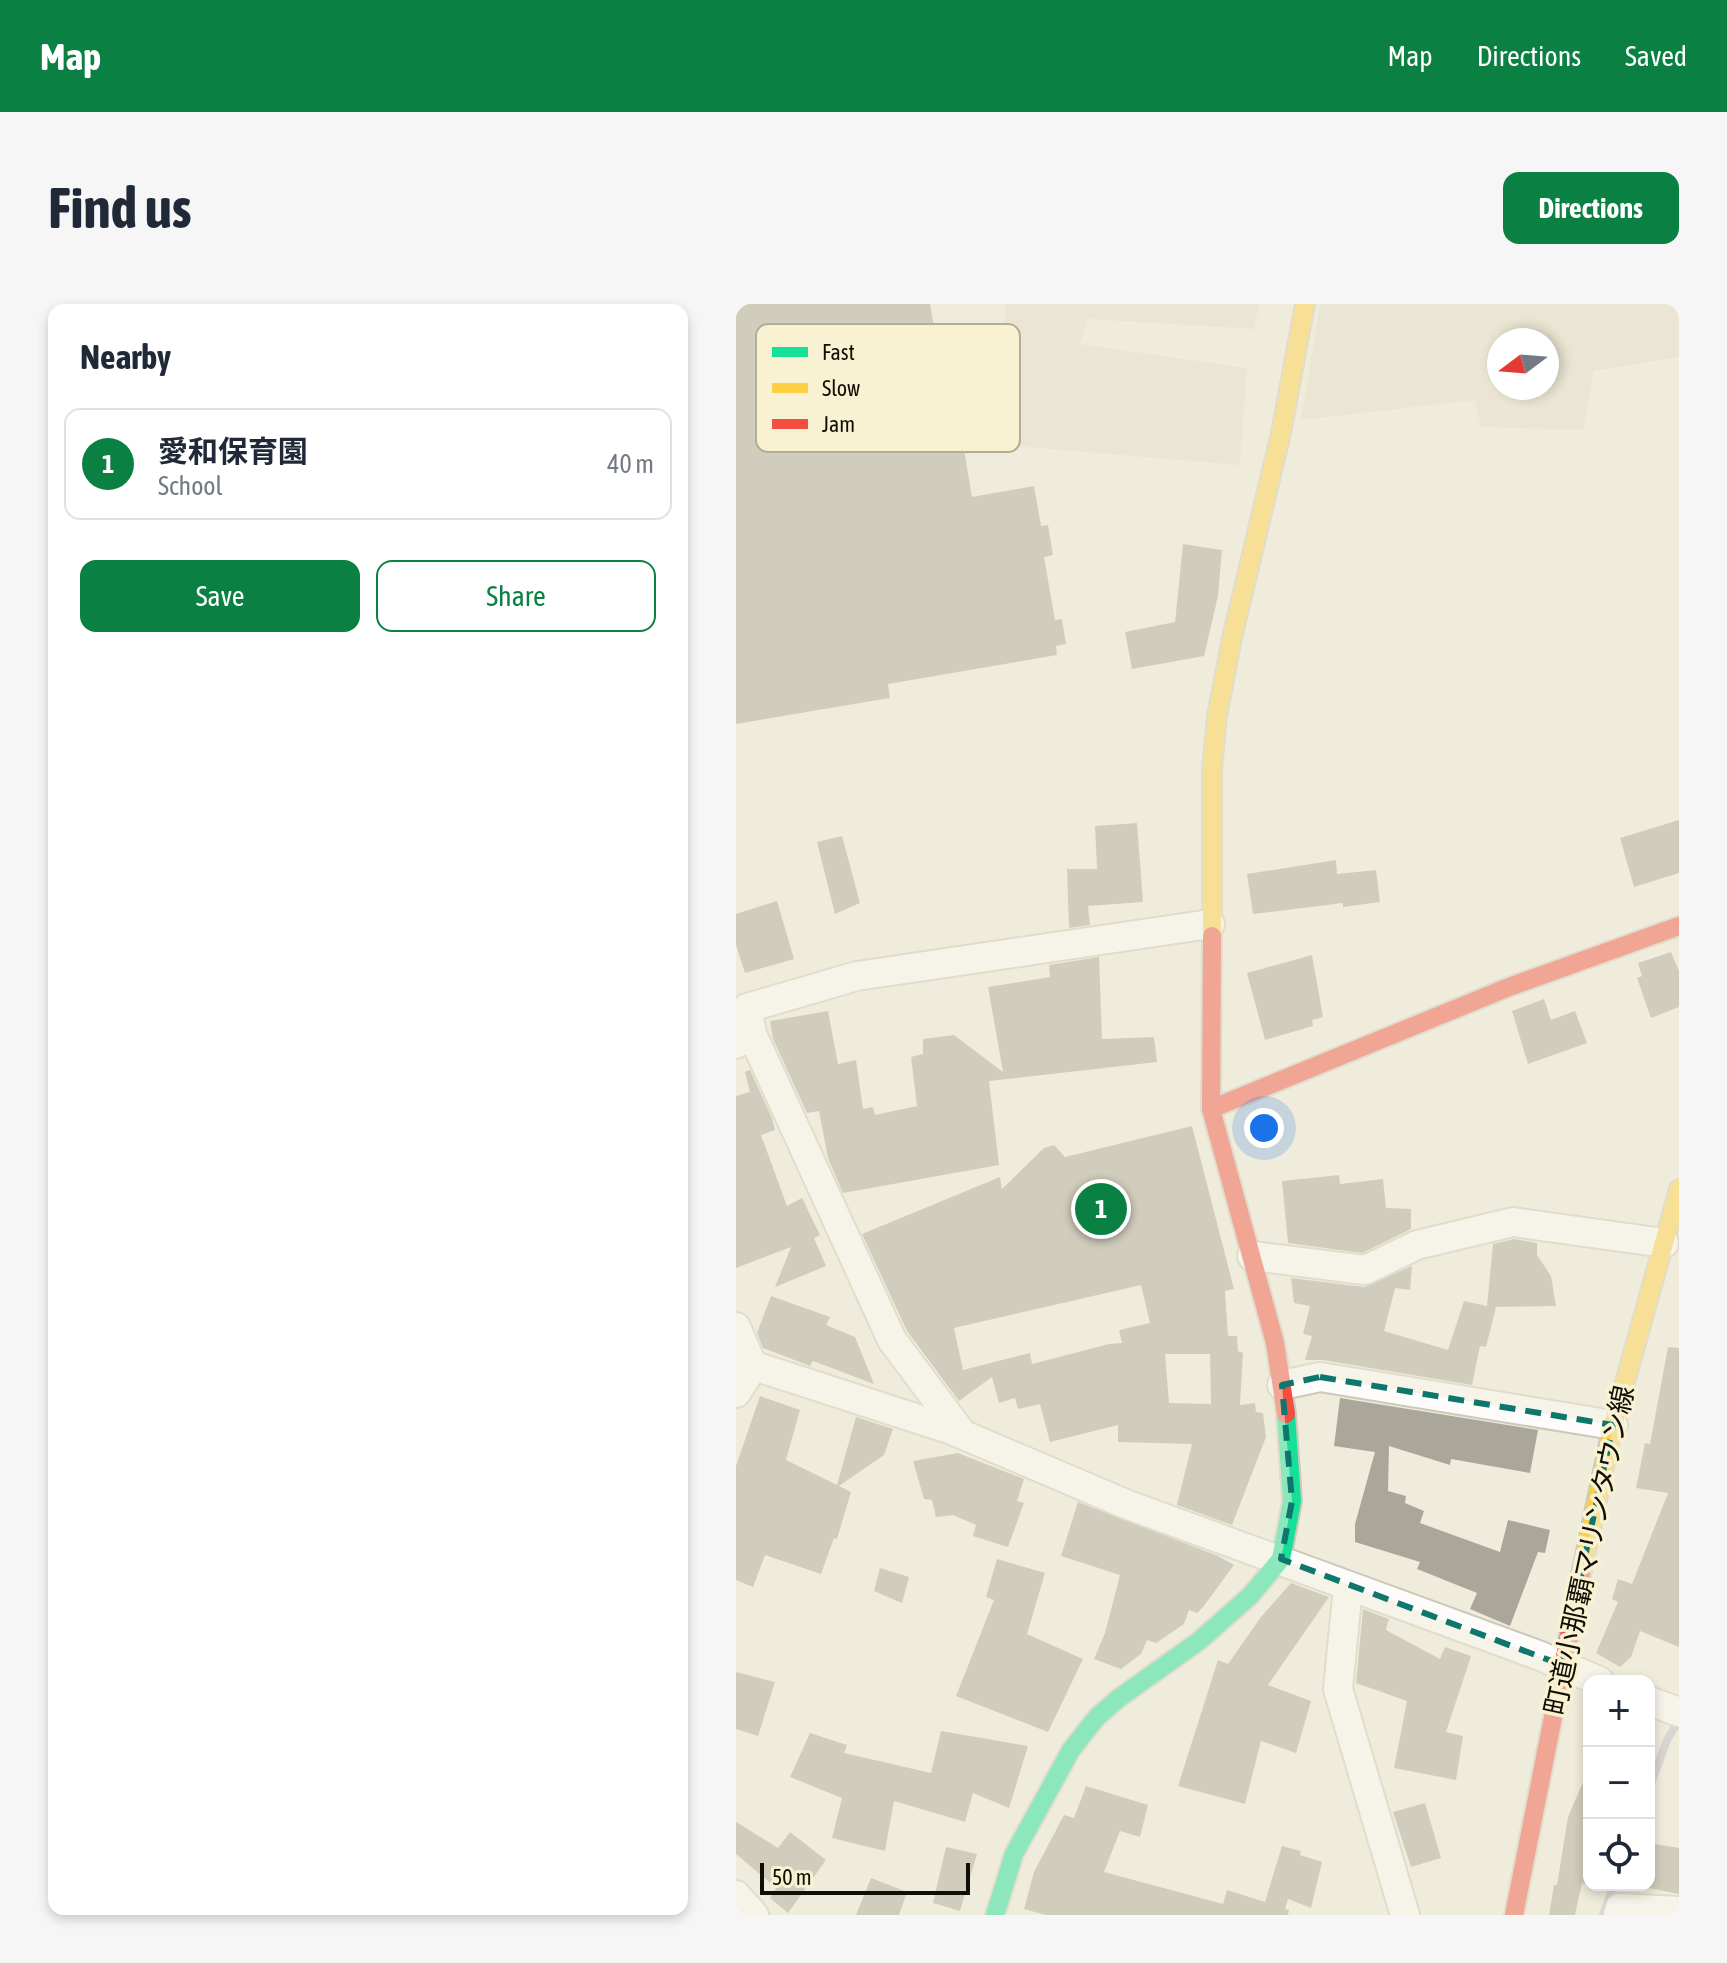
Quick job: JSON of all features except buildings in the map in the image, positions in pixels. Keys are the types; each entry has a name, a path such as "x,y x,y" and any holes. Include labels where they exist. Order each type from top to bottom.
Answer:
{"street":[{"path":"995,1915 1014,1854 1071,1750 1097,1717 1199,1641 1250,1596 1281,1559 1292,1501 1289,1436 1282,1385 1275,1343 1211,1109 1213,728 1294,370 1305,304"},
{"path":"963,1435 892,1340 744,1039 747,1008 857,976 1210,924"},
{"path":"1211,1109 1509,987 1679,926"},
{"name":"町道小那覇マリンタウン線","path":"1514,1915 1562,1665 1613,1425 1679,1189"},
{"path":"1252,1256 1365,1270 1417,1245 1513,1222 1664,1243"},
{"path":"736,1327 744,1363 736,1393"},
{"path":"744,1363 963,1435 1128,1505 1281,1559 1585,1675"},
{"path":"1282,1385 1320,1377 1613,1425"},
{"path":"1348,1587 1338,1689 1405,1915"},
{"path":"736,1895 754,1915"},
{"path":"1618,1915 1620,1908 1679,1911"}],"highlighted area":[{"path":"1320,1377 1613,1425 1562,1665 1281,1559 1292,1501 1282,1385"}],"shaded area":[{"path":"1005,304 1259,304 1254,329 1088,319 1080,344 1247,368 1240,465 1020,447 1020,324 1004,324"},
{"path":"1320,304 1679,304 1679,357 1594,371 1583,430 1481,427 1475,400 1301,420"}],"waterway":[{"path":"1655,1773 1667,1740 1679,1720"},
{"path":"1603,1915 1612,1891"}],"traffic: fast":[{"path":"995,1915 1014,1854 1071,1750 1097,1717 1199,1641 1250,1596 1281,1559 1292,1501 1286,1414"}],"traffic: slow":[{"path":"1212,936 1212,769 1217,716 1232,638 1281,433 1305,304"},
{"path":"1581,1575 1613,1425 1679,1189"}],"traffic: jam":[{"path":"1211,1109 1509,987 1679,926"},
{"path":"1212,936 1211,1109 1275,1343 1286,1414"},
{"path":"1514,1915 1581,1575"}],"place":[{"name":"愛和保育園","path":"1101,1209"}]}
